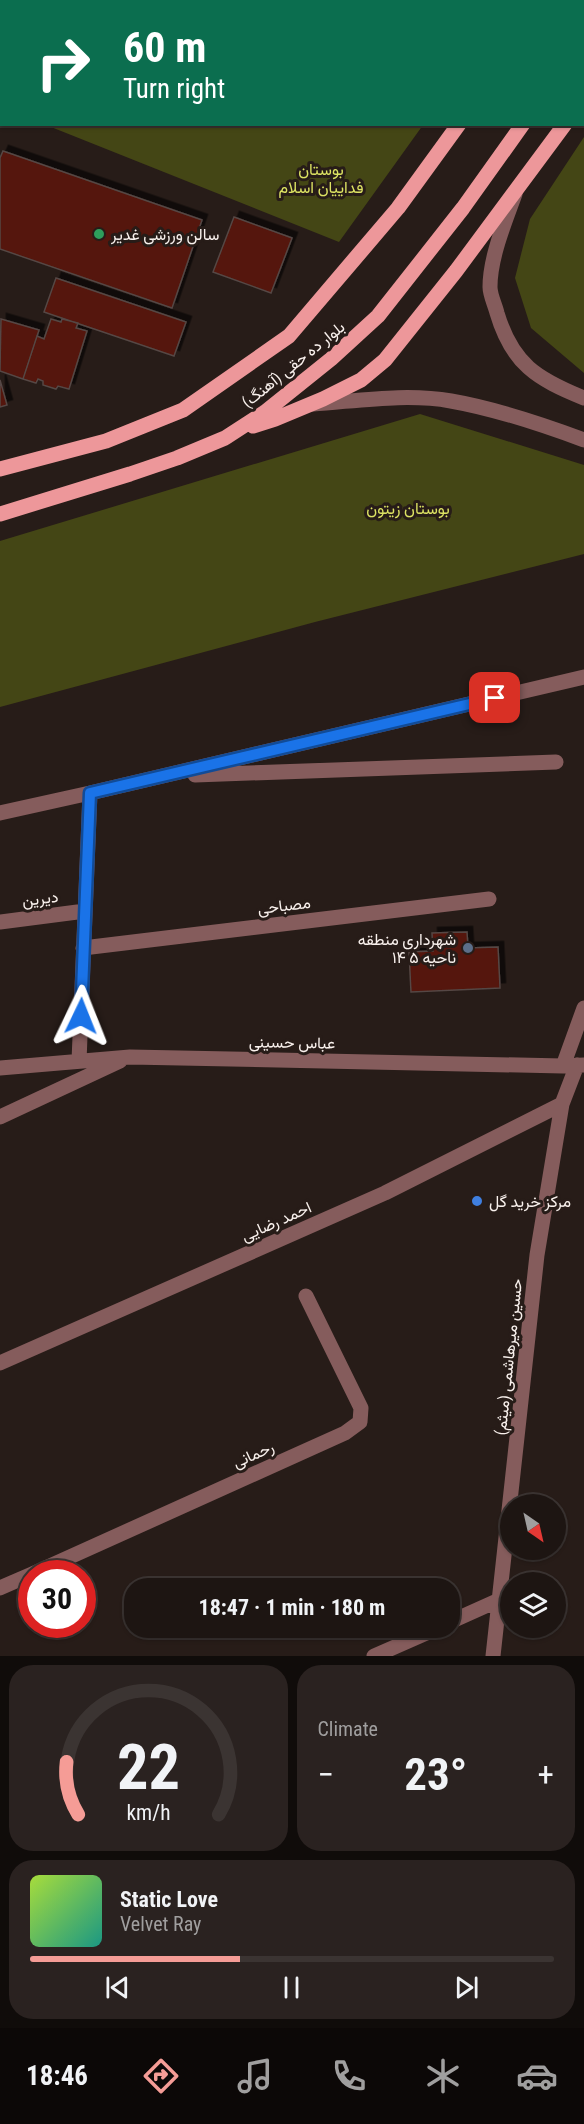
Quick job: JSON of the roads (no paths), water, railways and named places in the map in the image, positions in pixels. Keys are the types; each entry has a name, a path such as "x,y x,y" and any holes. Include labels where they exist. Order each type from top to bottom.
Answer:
{"main road":[{"name":"بلوار ده حقی (آهنگ)","path":"0,469 106,441 183,410 289,336 398,208 458,126"},
{"name":"بلوار ده حقی (آهنگ)","path":"0,514 177,458 225,438 265,412 331,359 378,316 463,208 522,126"},
{"path":"238,430 275,419 361,380 385,360 456,271 564,126"}],"street":[{"path":"517,189 496,248 489,288 502,329 513,351 535,375 584,398"},
{"path":"310,404 402,398 450,401 533,421 584,440"},
{"path":"0,813 584,677"},
{"path":"159,777 556,762"},
{"path":"79,1061 90,793"},
{"name":"مصباحی","path":"83,948 489,899"},
{"name":"دیرین","path":"0,922 85,910"},
{"name":"حسین میرهاشمی (میثم)","path":"503,1572 537,1255 562,1104 575,1065 584,1008"},
{"path":"0,1117 130,1057"},
{"name":"عباس حسینی","path":"0,1068 130,1057 575,1065"},
{"name":"احمد رضایی","path":"0,1363 384,1193 562,1104"},
{"name":"رحمانی","path":"63,1560 345,1433 360,1422 361,1408 306,1296"},
{"name":"رحمانی","path":"0,1588 18,1580"},
{"path":"460,1618 500,1600"},
{"name":"حسین میرهاشمی (میثم)","path":"493,1656 500,1600"},
{"path":"374,1656 415,1638"}],"place":[{"name":"سالن ورزشی غدیر","path":"99,234"},
{"name":"شهرداری منطقه ۱۴ ناحیه ۵","path":"468,948"},
{"name":"مرکز خرید گل","path":"477,1201"}],"park label":[{"name":"بوستان فداییان اسلام","path":"321,178"},
{"name":"بوستان زیتون","path":"408,508"}]}
